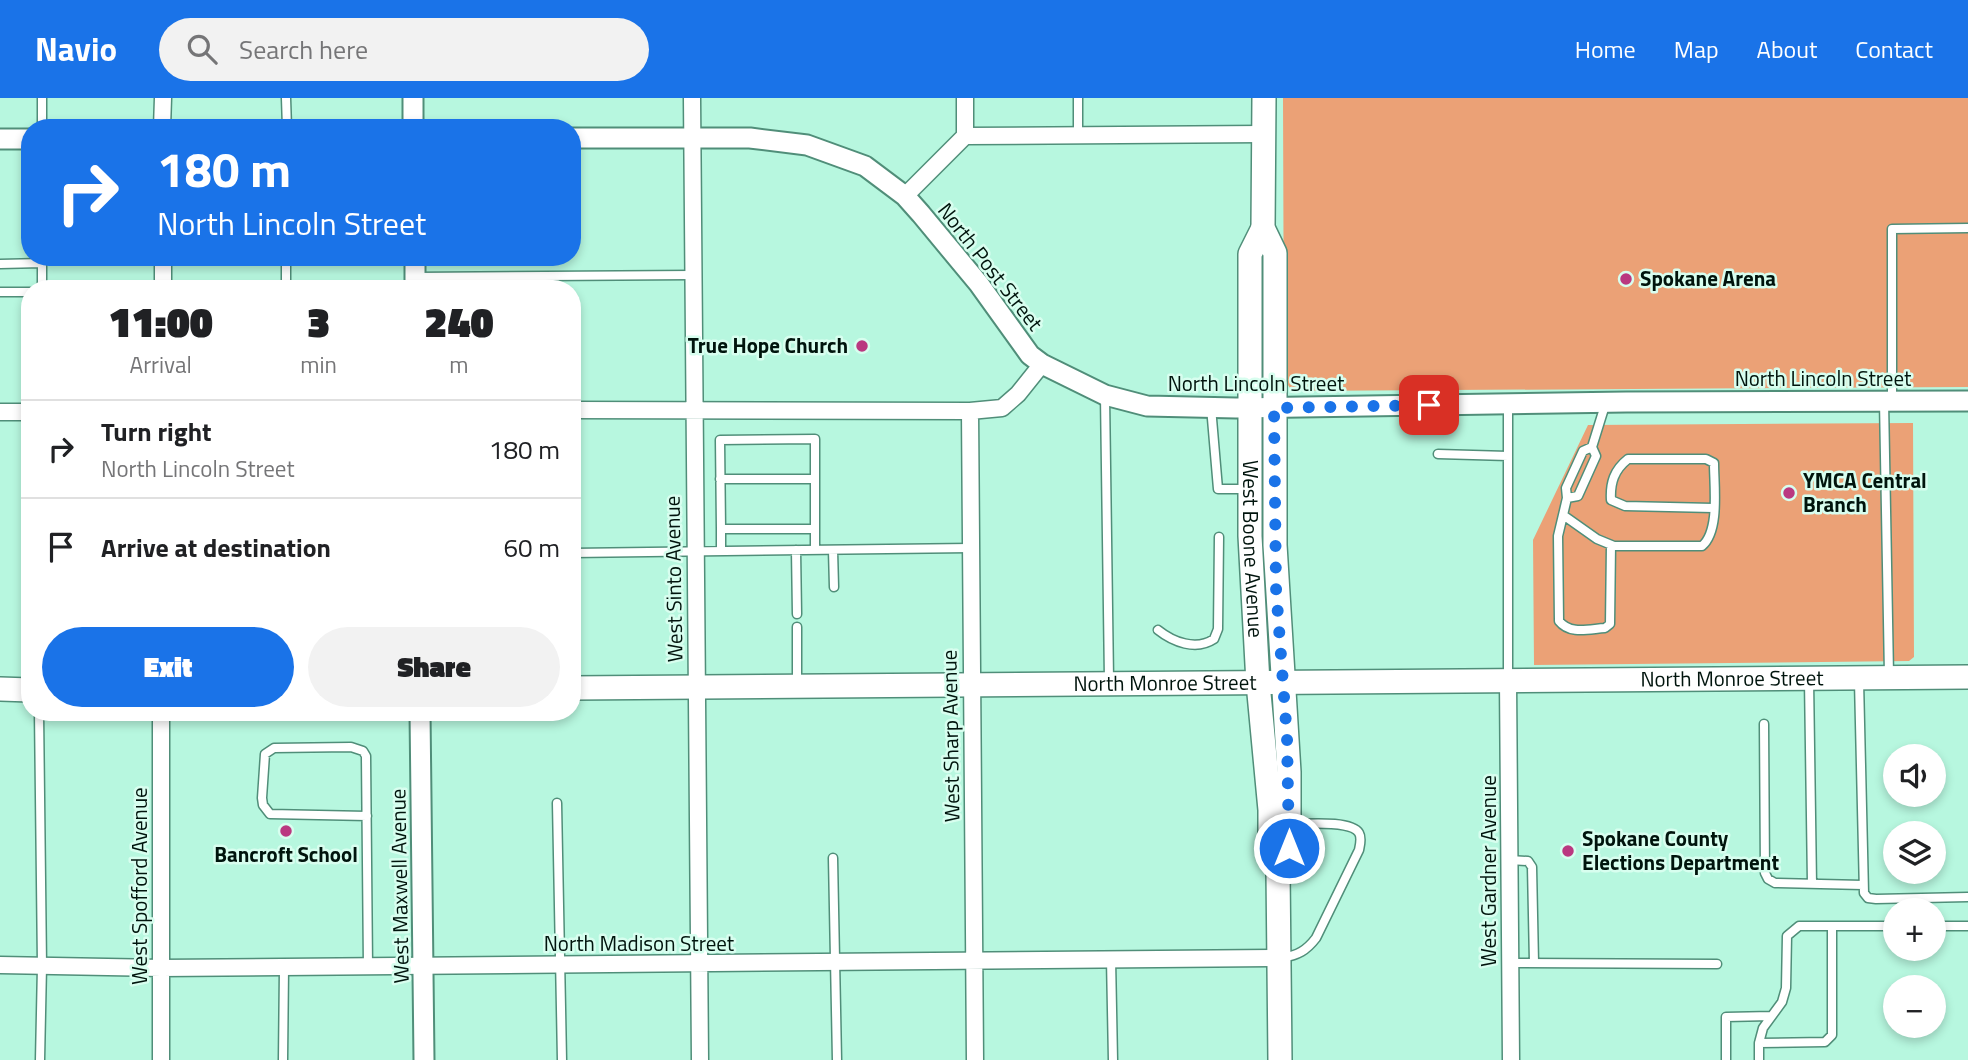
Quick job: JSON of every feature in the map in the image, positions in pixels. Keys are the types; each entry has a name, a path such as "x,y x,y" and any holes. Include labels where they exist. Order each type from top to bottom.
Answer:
{"main road":[{"name":"West Boone Avenue","path":"1264,98 1263,228 1250,254 1250,536 1270,843 1278,870 1280,1060"},
{"name":"West Boone Avenue","path":"1263,228 1275,253 1276,588 1284,683 1289,824 1289,848 1278,870"},
{"name":"North Monroe Street","path":"581,688 1968,677"},
{"path":"0,689 21,690"}],"street":[{"path":"162,119 163,98"},
{"path":"413,98 413,119"},
{"name":"West Sinto Avenue","path":"692,98 700,1060"},
{"path":"965,98 965,136"},
{"path":"905,196 965,136 1264,134"},
{"name":"North Post Street","path":"581,138 750,138 807,145 865,166 905,196 979,284 1030,355 1042,364"},
{"path":"0,139 21,139"},
{"path":"581,410 970,411 1002,408 1018,394 1042,364"},
{"name":"North Lincoln Street","path":"1042,364 1105,395 1147,406 1274,408 1606,402 1968,401"},
{"name":"West Sharp Avenue","path":"970,411 975,1060"},
{"path":"0,412 21,412"},
{"name":"West Gardner Avenue","path":"1508,681 1511,1060"},
{"name":"West Spofford Avenue","path":"161,721 161,1060"},
{"name":"West Maxwell Avenue","path":"420,721 424,1060"},
{"name":"North Madison Street","path":"0,965 284,968 1279,958"}],"lane":[{"path":"42,98 42,119"},
{"path":"286,98 286,119"},
{"path":"1078,98 1078,136"},
{"path":"1889,678 1888,401 1892,229 1968,228"},
{"path":"0,264 21,262"},
{"path":"519,280 693,275"},
{"path":"0,292 21,292"},
{"path":"1105,395 1109,683"},
{"path":"1567,498 1578,496 1596,456 1592,447 1606,402"},
{"path":"1508,404 1508,681"},
{"path":"1211,407 1218,489 1250,489"},
{"path":"721,551 720,440 815,439 815,550"},
{"path":"1592,447 1583,451 1566,488 1567,498 1558,536 1559,621 1564,627 1570,630 1605,628 1610,624 1611,545"},
{"path":"1438,454 1508,456"},
{"path":"1563,514 1597,539 1611,545 1702,546 1709,540 1713,530 1714,463 1706,459 1628,459 1618,467 1610,488 1611,500 1625,506 1713,508"},
{"path":"720,479 815,478"},
{"path":"721,529 815,529"},
{"path":"1158,630 1182,644 1207,644 1214,639 1218,629 1219,537"},
{"path":"581,553 971,548"},
{"path":"796,550 797,614"},
{"path":"833,550 834,587"},
{"path":"797,627 797,686"},
{"path":"1809,678 1812,884"},
{"path":"1859,678 1864,893 1868,898 1968,897"},
{"path":"39,721 42,966 40,1060"},
{"path":"1764,724 1765,873 1768,879 1776,883 1863,885"},
{"path":"367,816 271,814 266,811 262,798 265,754 274,748 351,747 363,751 366,757 367,816 368,967"},
{"path":"557,803 562,1060"},
{"path":"1279,958 1307,950 1316,938 1359,850 1361,840 1353,828 1343,825 1289,824"},
{"path":"833,858 837,1060"},
{"path":"1509,860 1528,861 1532,867 1534,963"},
{"path":"1759,1060 1759,1043 1763,1028 1782,1002 1786,988 1787,936 1799,926 1883,926"},
{"path":"1759,1043 1825,1042 1832,1035 1832,926"},
{"path":"1946,926 1968,926"},
{"path":"1111,959 1113,1060"},
{"path":"1510,963 1717,964"},
{"path":"283,1060 284,968"},
{"path":"1726,1060 1726,1017 1772,1016"}],"shaded area":[{"name":"Spokane Arena","path":"1283,98 1968,98 1968,387 1292,391 1284,379"},
{"path":"1913,423 1914,657 1909,661 1534,665 1533,540 1588,425"}],"place":[{"name":"Spokane Arena","path":"1626,279"},
{"name":"True Hope Church","path":"862,346"},
{"name":"YMCA Central Branch","path":"1789,493"},
{"name":"Bancroft School","path":"286,831"},
{"name":"Spokane County Elections Department","path":"1568,851"}],"route":[{"path":"1289,848 1289,772 1276,588 1274,408 1429,405"}]}
